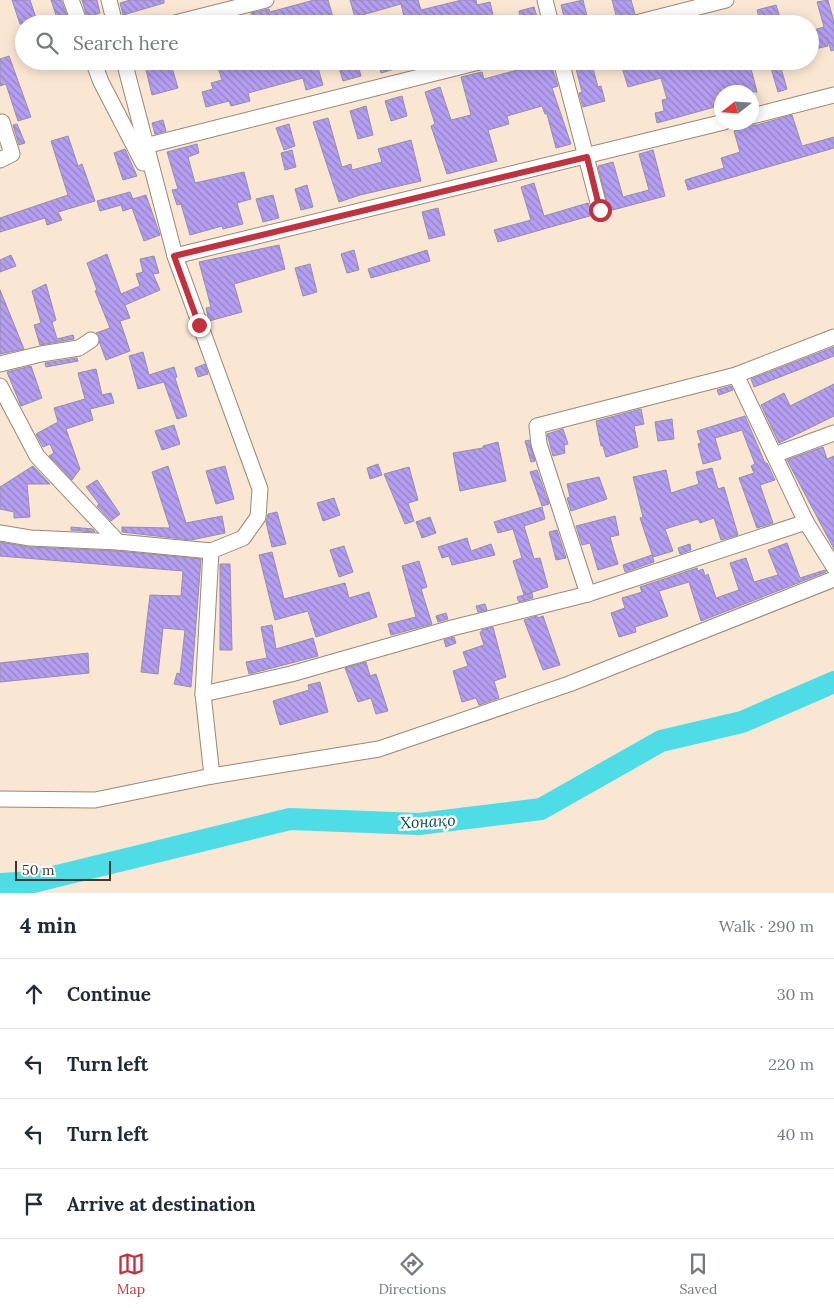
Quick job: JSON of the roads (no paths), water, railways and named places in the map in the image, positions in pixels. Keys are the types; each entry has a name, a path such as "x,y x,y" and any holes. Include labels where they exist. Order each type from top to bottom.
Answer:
{"street":[{"path":"71,0 77,15"},
{"path":"109,0 113,15"},
{"path":"207,15 266,0"},
{"path":"545,0 549,15"},
{"path":"667,15 726,0"},
{"path":"96,70 156,190"},
{"path":"0,533 30,538 118,542 211,550 243,538 258,517 260,489 174,256 126,70"},
{"path":"145,146 447,70"},
{"path":"563,70 600,210"},
{"path":"759,114 834,95"},
{"path":"0,160 12,154 2,122"},
{"path":"174,256 714,125"},
{"path":"588,594 539,444 537,426 736,375 834,338"},
{"path":"0,364 41,354 79,348 90,340"},
{"path":"736,375 806,522 834,567"},
{"path":"0,386 37,456 118,542"},
{"path":"774,455 834,433"},
{"path":"203,694 291,674 452,628 588,594 806,522"},
{"path":"211,550 203,694 212,776"},
{"path":"0,799 95,800 212,776 380,749 569,684 834,579"}],"waterway":[{"name":"Хонақо","path":"0,884 33,882 290,819 419,824 541,809 661,741 742,722 834,682"}]}
